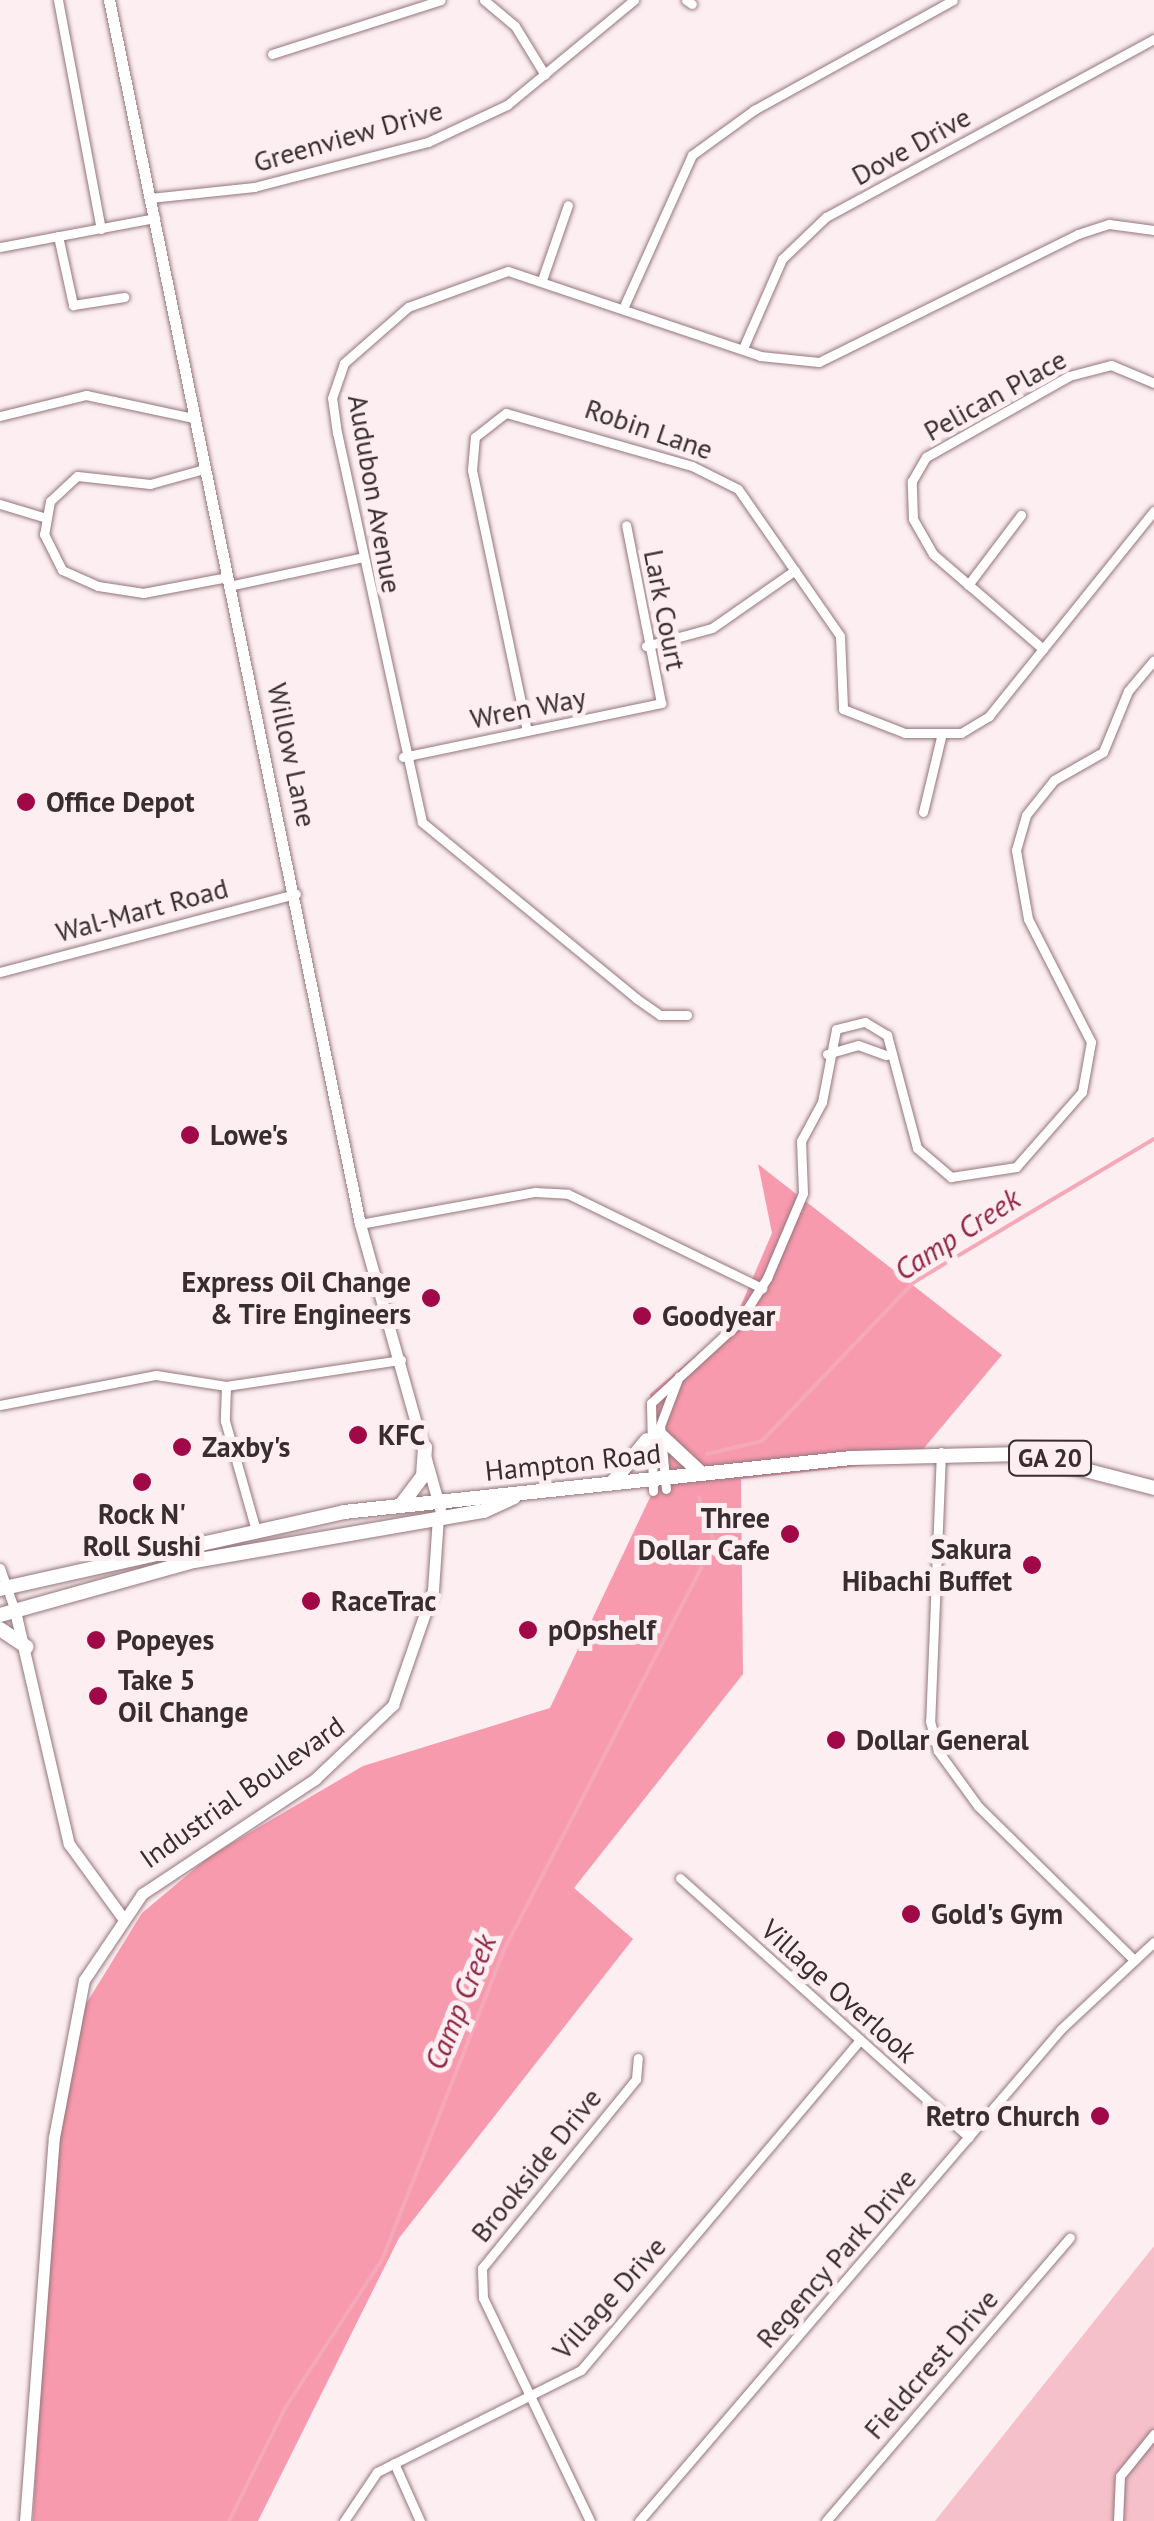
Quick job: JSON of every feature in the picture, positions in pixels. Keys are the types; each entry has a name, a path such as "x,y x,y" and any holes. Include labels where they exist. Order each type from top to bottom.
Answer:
{"main road":[{"path":"612,1483 654,1438 701,1473"},
{"path":"400,1505 424,1476 425,1447"},
{"name":"Hampton Road","path":"7,1613 224,1554 523,1493 612,1483 659,1484 701,1473 941,1452 1062,1460 1154,1488"},
{"name":"Hampton Road","path":"4,1588 255,1527 400,1505 439,1511 484,1511 523,1493"},
{"path":"0,1629 27,1647"}],"street":[{"path":"58,0 102,229"},
{"name":"Willow Lane","path":"109,0 193,418 296,894 360,1224 425,1447 439,1511"},
{"path":"272,54 441,0"},
{"path":"484,0 515,26 545,75"},
{"name":"Greenview Drive","path":"150,198 254,187 428,142 485,118 545,75 634,0"},
{"path":"625,304 692,155 754,110 953,0"},
{"name":"Dove Drive","path":"744,346 782,259 826,218 1154,38"},
{"path":"543,277 568,206"},
{"path":"0,247 155,218"},
{"name":"Audubon Avenue","path":"687,1015 670,1018 636,998 431,832 404,756 360,558 332,398 352,351 380,324 456,282 508,270 543,277 798,363 838,358 1078,234 1109,224 1153,226"},
{"path":"58,236 73,305 124,297"},
{"name":"Pelican Place","path":"1044,650 968,585 913,519 908,498 926,458 1090,369 1110,365 1154,383"},
{"path":"0,416 86,395 193,418"},
{"name":"Robin Lane","path":"527,732 472,470 474,438 490,420 531,415 718,476 748,497 840,636 848,716 941,737"},
{"path":"204,469 144,484 86,474 57,492 43,517 54,560 98,586 143,593 360,558"},
{"path":"0,504 43,517"},
{"path":"924,812 941,737 989,716 1154,511"},
{"path":"968,585 1021,514"},
{"name":"Lark Court","path":"626,525 646,646 660,703"},
{"path":"646,646 712,628 795,570"},
{"path":"659,1484 654,1438 679,1376 732,1331 762,1288 804,1194 801,1141 824,1094 828,1054 836,1029 858,1022 887,1035 886,1054 918,1148 952,1177 1016,1167 1082,1092 1091,1042 1028,919 1016,850 1026,816 1054,780 1103,752 1128,691 1154,660"},
{"name":"Wren Way","path":"404,756 660,703"},
{"name":"Wal-Mart Road","path":"0,972 296,894"},
{"path":"828,1054 858,1045 886,1054"},
{"path":"360,1224 535,1192 568,1194 762,1288"},
{"path":"0,1405 174,1373 226,1386 401,1360"},
{"path":"226,1386 225,1420 255,1527"},
{"path":"941,1452 930,1721 938,1751 978,1806 1133,1959"},
{"name":"Industrial Boulevard","path":"25,2521 65,2052 84,1980 122,1917 168,1871 355,1748 393,1704 433,1590 439,1511"},
{"path":"0,1568 7,1613 27,1647 68,1844 122,1917"},
{"name":"Village Overlook","path":"680,1878 969,2137"},
{"name":"Regency Park Drive","path":"639,2521 969,2137 1133,1959 1154,1942"},
{"name":"Village Drive","path":"344,2521 363,2484 394,2463 530,2399 580,2370 860,2040"},
{"name":"Brookside Drive","path":"590,2521 483,2298 482,2268 636,2079 638,2058"},
{"name":"Fieldcrest Drive","path":"826,2521 1070,2236"},
{"path":"1118,2521 1120,2476 1154,2434"},
{"path":"394,2463 420,2521"}],"shaded area":[{"path":"758,1164 1002,1355 914,1460 741,1479 743,1674 574,1888 633,1939 399,2238 258,2521 33,2521 54,2117 78,2017 142,1913 210,1856 363,1766 550,1708 654,1489 650,1394 733,1324 772,1233"},
{"path":"1154,2246 1154,2521 935,2521"}],"waterway":[{"name":"Camp Creek","path":"707,1454 762,1441 914,1282 1154,1139"},
{"name":"Camp Creek","path":"229,2521 285,2408 382,2260 505,1948 714,1543 699,1497"}],"place":[{"name":"Office Depot","path":"26,802"},
{"name":"Lowe's","path":"190,1135"},
{"name":"Express Oil Change & Tire Engineers","path":"431,1298"},
{"name":"Goodyear","path":"642,1316"},
{"name":"KFC","path":"358,1435"},
{"name":"Zaxby's","path":"182,1447"},
{"name":"Rock N' Roll Sushi","path":"142,1482"},
{"name":"Three Dollar Cafe","path":"790,1534"},
{"name":"Sakura Hibachi Buffet","path":"1032,1565"},
{"name":"RaceTrac","path":"311,1601"},
{"name":"pOpshelf","path":"528,1630"},
{"name":"Popeyes","path":"96,1640"},
{"name":"Take 5 Oil Change","path":"98,1696"},
{"name":"Dollar General","path":"836,1740"},
{"name":"Gold's Gym","path":"911,1914"},
{"name":"Retro Church","path":"1100,2116"}]}
